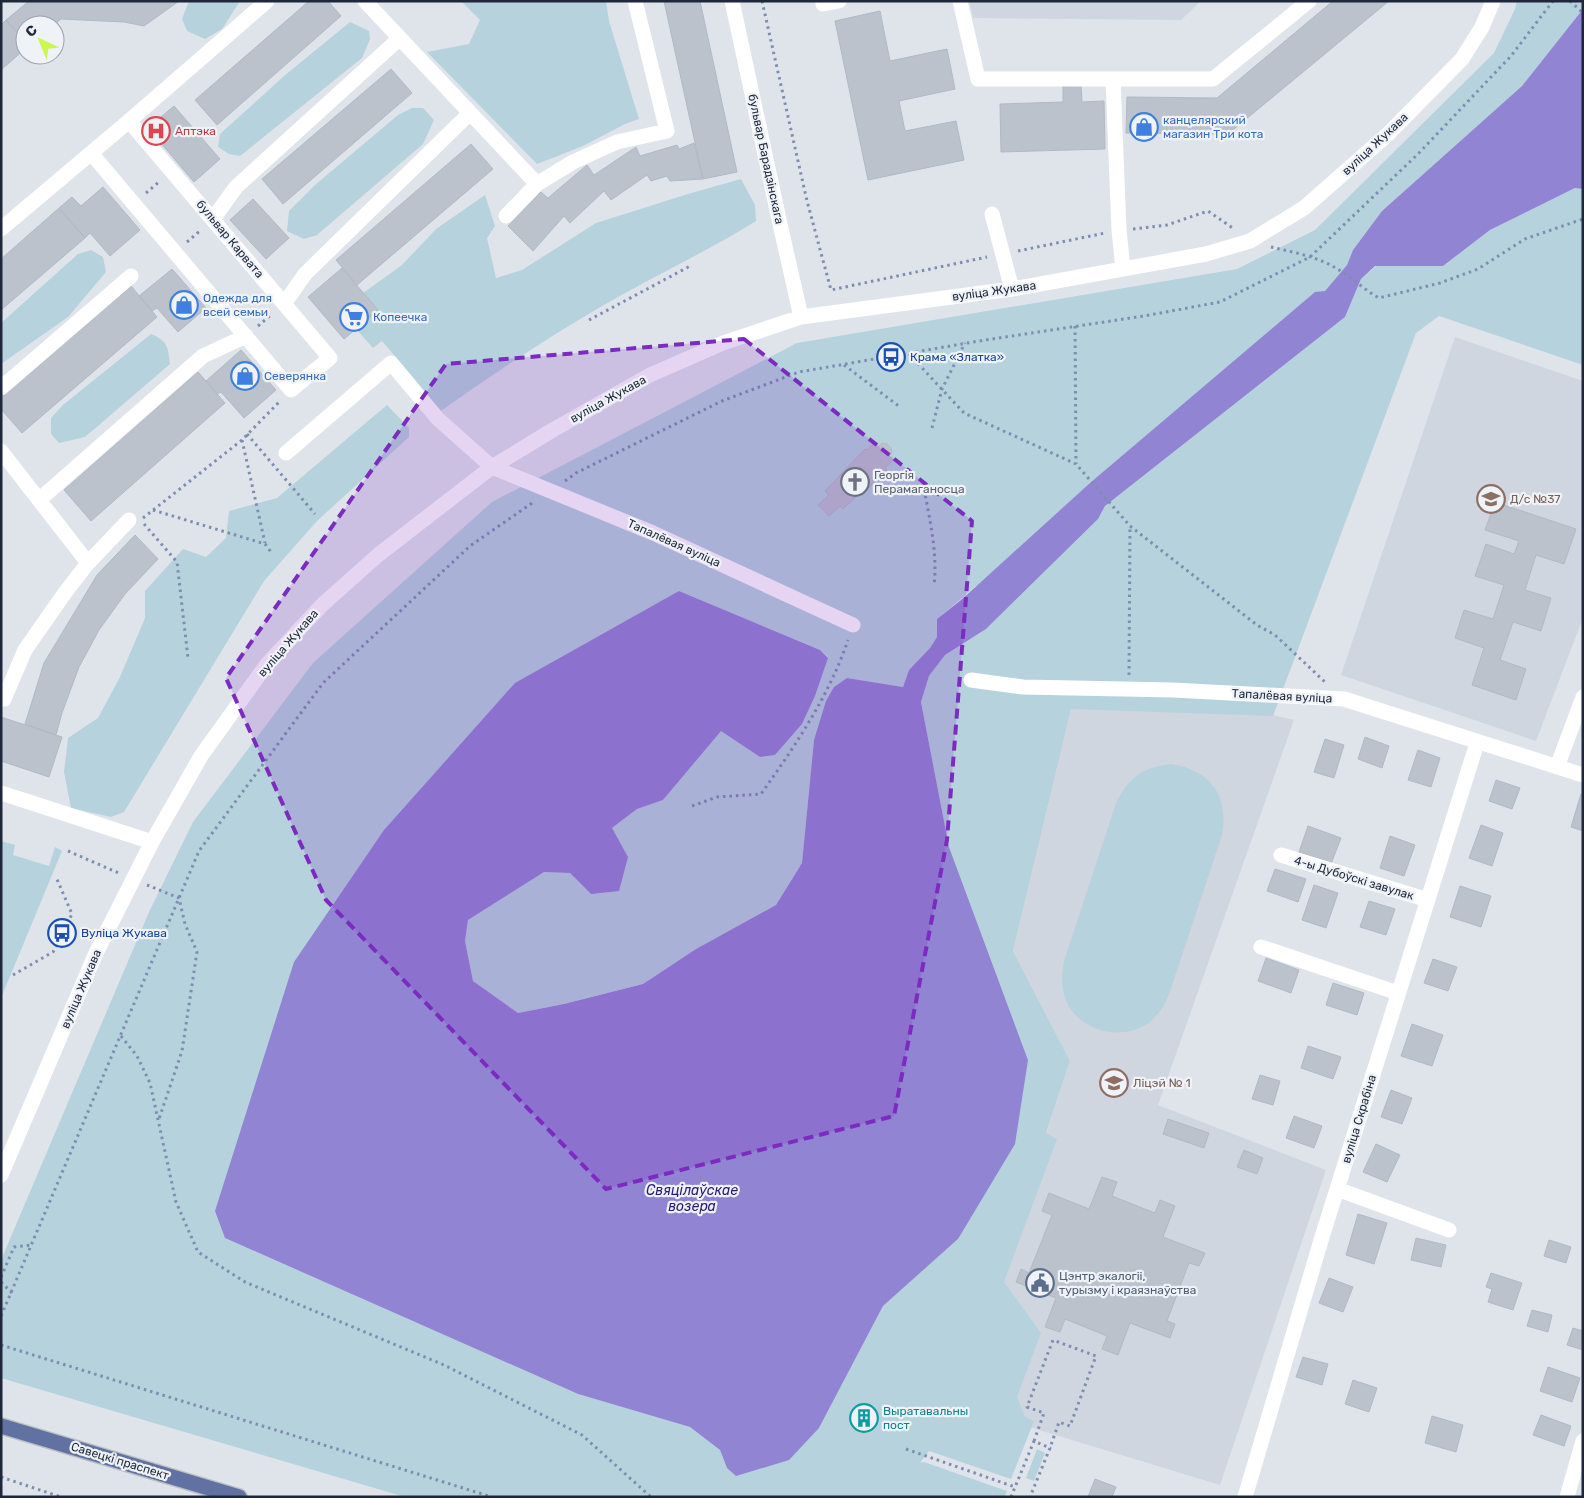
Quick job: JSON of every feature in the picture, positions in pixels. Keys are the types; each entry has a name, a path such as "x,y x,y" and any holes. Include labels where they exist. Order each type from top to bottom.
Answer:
{"main road":[{"name":"Савецкі праспект","path":"1,1426 239,1497"}],"street":[{"path":"1,229 130,121 267,1"},
{"path":"365,1 537,184"},
{"path":"506,216 537,184 573,162 617,142 667,131 635,1"},
{"name":"бульвар Барадзінскага","path":"732,1 801,317"},
{"path":"823,4 839,1"},
{"path":"960,1 978,78 1113,79 1213,79 1309,1"},
{"name":"вуліца Жукава","path":"1,1175 96,953 152,842 201,756 267,664 322,604 378,555 492,467 650,375 723,343 801,317 1012,289 1206,254 1250,241 1304,208 1387,135 1462,58 1482,27 1493,1"},
{"path":"213,219 236,187 400,38"},
{"path":"1113,79 1119,230 1123,269"},
{"path":"284,304 305,274 470,113"},
{"name":"бульвар Карвата","path":"130,121 330,358 292,390"},
{"path":"91,153 292,390"},
{"path":"992,214 1012,289"},
{"path":"1,388 131,276"},
{"path":"39,500 203,356 246,336"},
{"name":"Тапалёвая вуліца","path":"286,453 391,363 438,419 492,467 653,533 854,625"},
{"path":"1,451 88,563"},
{"path":"1,699 4,699 25,650 64,594 88,563 129,520"},
{"name":"Тапалёвая вуліца","path":"971,680 1023,687 1172,690 1344,700 1583,775"},
{"path":"1557,767 1583,697"},
{"name":"вуліца Скрабіна","path":"1245,1497 1337,1189 1477,743"},
{"path":"1,793 152,842"},
{"name":"4-ы Дубоўскі завулак","path":"1281,855 1428,900"},
{"path":"1261,947 1398,993"},
{"path":"1337,1189 1449,1230"},
{"path":"1567,1497 1583,1441"}],"path":[{"path":"762,1 807,201 831,290"},
{"path":"1571,3 1583,13"},
{"path":"134,203 172,171"},
{"path":"175,252 213,219"},
{"path":"1334,267 1364,290 1379,298 1440,283 1478,269 1525,239 1583,219"},
{"path":"588,320 692,265"},
{"path":"246,336 284,304"},
{"path":"1075,326 1076,464"},
{"path":"932,428 942,389 965,343"},
{"path":"909,353 964,413 1076,464 1130,526 1257,625 1275,635 1344,700"},
{"path":"844,365 900,407"},
{"path":"188,658 177,562 140,520 242,440 292,390"},
{"path":"247,434 315,514"},
{"path":"242,440 265,544 271,552"},
{"path":"923,483 932,534 935,572 934,586"},
{"path":"153,510 265,544"},
{"path":"1129,689 1130,526"},
{"path":"692,806 717,797 761,794 794,747 840,665 854,625"},
{"path":"13,975 53,952 72,914 56,878"},
{"path":"159,1122 182,1052 197,952 185,924 179,898"},
{"path":"121,1036 137,1056 150,1083 176,1202 198,1252 245,1282 444,1365 582,1435 651,1497"},
{"path":"1,1277 14,1247 32,1245"},
{"path":"1,1282 12,1293"},
{"path":"1011,1497 1044,1413 1027,1407 1053,1340 1096,1356 1070,1426 1059,1422 1030,1497"},
{"path":"1,1345 492,1497"},
{"path":"1034,1441 1050,1448"},
{"path":"906,1449 1015,1487"},
{"path":"1,1477 61,1497"}],"highlighted area":[{"path":"744,339 972,521 947,840 894,1116 606,1189 326,900 226,678 446,364"}],"shaded area":[{"path":"189,1 240,1 222,29 205,39 187,31 182,19"},
{"path":"457,1 606,1 609,21 639,119 625,124 583,146 537,164 427,52 469,44 480,20 462,2"},
{"path":"969,1 1201,1 1181,20 973,18"},
{"path":"1517,1 1583,1 1583,9 1522,86 1382,211 1353,250 1347,265 1325,291 937,619 937,637 930,648 909,670 903,687 847,678 814,740 802,863 776,905 696,949 643,984 564,1004 518,1013 473,981 465,941 468,920 544,872 570,873 591,894 628,857 611,829 637,809 663,800 721,730 760,757 775,755 802,724 815,696 828,657 820,650 679,591 225,1238 578,1394 690,1427 720,1450 727,1468 819,1428 883,1306 958,1239 1028,1060 949,847 921,702 929,676 945,655 986,629 1098,519 1105,506 1345,317 1361,279 1376,266 1443,266 1490,230 1575,188 1583,189 1583,365 1439,316 1416,333 1273,716 1071,709 1013,951 1070,1061 1046,1133 1057,1139 1004,1282 1041,1333 1017,1397 1025,1417 1034,1421 1011,1479 929,1451 920,1463 924,1462 1007,1491 1004,1497 405,1497 1,1378 1,1260 149,912 193,822 313,663 492,502 797,343 1237,269 1315,230 1494,53"},
{"path":"350,22 369,31 370,39 362,58 240,156 229,154 218,147 220,134 284,76"},
{"path":"412,108 423,108 434,120 423,144 317,235 304,239 287,231 289,211 315,185 398,115"},
{"path":"741,179 755,205 756,221 576,321 438,413 412,376 382,341 373,348 356,329 378,310 363,293 402,265 436,229 485,195 495,226 487,238 496,278 522,270 596,223"},
{"path":"91,250 103,257 106,272 68,317 1,364 1,323 78,254"},
{"path":"151,334 161,339 166,345 170,364 85,437 59,443 51,434 51,418 63,405"},
{"name":"Д/с №37","path":"1455,337 1583,381 1583,618 1536,741 1341,675"},
{"path":"387,405 409,428 409,437 317,521 264,581 124,812 111,817 71,808 64,772 68,738 98,718 120,677 145,618 145,591 183,549 206,557 226,538 229,511 277,498"},
{"name":"Ліцэй № 1","path":"1071,708 1254,711 1294,720 1158,1105 1326,1170 1220,1485 957,1405 1070,1061 1013,951"},
{"path":"1171,764 1197,772 1214,787 1223,808 1222,835 1164,1006 1145,1025 1133,1030 1108,1032 1084,1022 1074,1014 1067,1003 1062,982 1064,961 1116,803 1126,786 1138,775 1161,765"},
{"path":"1,841 15,845 13,855 49,866 55,847 62,851 1,998"},
{"path":"1037,1449 1045,1453 1034,1481 1026,1478"}],"water":[{"name":"Свяцілаўскае возера","path":"1583,9 1583,189 1575,188 1490,230 1443,266 1375,266 1361,279 1345,317 1105,506 1098,519 986,629 945,655 929,676 921,702 949,847 1028,1060 1015,1144 958,1239 883,1306 819,1428 789,1460 736,1476 727,1468 720,1450 690,1427 578,1394 225,1238 215,1211 294,962 384,830 515,683 679,591 820,650 828,658 815,696 802,724 775,755 760,757 721,731 663,800 637,809 612,828 628,857 619,891 591,894 570,873 544,872 468,920 465,941 473,981 518,1013 564,1004 643,984 696,949 776,905 802,863 814,740 826,701 834,687 847,678 903,687 909,670 930,648 937,637 937,619 960,601 1090,483 1315,292 1325,291 1347,265 1353,250 1382,211 1522,86"}],"building":[{"path":"29,1 179,1 144,26 124,22 65,19 65,15 15,15 15,30 6,20"},
{"path":"309,1 328,1 341,16 217,125 195,100"},
{"path":"664,1 700,1 737,172 703,179"},
{"path":"1333,1 1389,1 1228,134 1126,133 1127,97 1217,98"},
{"path":"880,11 890,61 947,49 955,89 899,101 905,131 956,121 964,160 868,180 835,21"},
{"path":"6,20 15,30 15,58 2,69 1,82 1,25"},
{"path":"391,69 412,93 283,204 262,179"},
{"path":"1081,85 1082,102 1104,101 1105,149 1001,152 1000,104 1063,102 1063,86"},
{"path":"174,106 220,159 194,182 148,128"},
{"path":"694,143 703,179 670,181 667,176 651,181 647,175 611,200 604,191 570,223 564,216 533,251 508,226 541,192 548,198 587,165 594,175 636,147 640,156 677,145 679,149"},
{"path":"471,144 493,169 357,285 336,260"},
{"path":"103,187 140,230 110,256 90,233 85,238 59,208 72,197 81,206"},
{"path":"253,199 289,238 266,259 230,220"},
{"path":"59,208 85,238 1,310 1,259"},
{"path":"342,268 378,310 344,339 308,297"},
{"path":"172,269 206,308 178,332 157,308 152,311 139,296"},
{"path":"131,286 157,317 22,433 1,409 1,397"},
{"path":"241,350 276,390 244,418 221,392 217,394 206,381"},
{"path":"198,372 225,403 91,521 64,490"},
{"name":"Георгія Перамаганосца","path":"875,442 879,446 882,443 887,444 891,448 892,453 889,456 893,460 885,468 887,470 864,493 862,491 843,509 840,506 829,516 818,505 829,495 825,491 865,449 867,450"},
{"path":"1495,502 1576,529 1564,564 1536,555 1525,590 1551,598 1541,631 1513,622 1500,660 1526,669 1516,700 1472,685 1484,648 1455,638 1464,610 1493,619 1504,585 1475,576 1486,544 1514,554 1519,541 1485,530"},
{"path":"135,535 158,559 125,594 99,630 79,667 56,735 25,724 44,663 97,575"},
{"path":"1,717 62,737 49,777 1,761"},
{"path":"1365,737 1389,746 1382,768 1358,759"},
{"path":"1325,739 1344,745 1334,778 1314,772"},
{"path":"1418,750 1440,758 1431,787 1408,780"},
{"path":"1496,780 1520,788 1512,809 1489,801"},
{"path":"1581,794 1583,795 1583,831 1571,827"},
{"path":"1481,825 1503,833 1492,866 1469,858"},
{"path":"1308,826 1341,838 1331,864 1299,852"},
{"path":"1390,836 1415,845 1404,876 1380,868"},
{"path":"1275,869 1306,879 1298,902 1267,891"},
{"path":"1314,885 1338,893 1326,928 1302,920"},
{"path":"1460,886 1491,896 1481,927 1450,917"},
{"path":"1369,901 1395,909 1386,935 1360,927"},
{"path":"1266,958 1299,970 1291,993 1258,981"},
{"path":"1433,959 1457,967 1448,991 1424,983"},
{"path":"1333,983 1364,993 1357,1015 1326,1005"},
{"path":"1412,1024 1443,1035 1432,1066 1401,1056"},
{"path":"1308,1046 1341,1057 1333,1079 1301,1068"},
{"path":"1260,1075 1280,1081 1273,1105 1252,1099"},
{"path":"1391,1090 1412,1098 1402,1124 1381,1117"},
{"path":"1294,1116 1322,1126 1314,1148 1286,1138"},
{"path":"1168,1119 1209,1133 1204,1148 1163,1134"},
{"path":"1376,1144 1400,1155 1387,1182 1363,1172"},
{"path":"1244,1150 1263,1158 1257,1174 1237,1167"},
{"path":"1102,1177 1117,1182 1112,1196 1155,1213 1160,1200 1175,1206 1163,1237 1205,1253 1199,1266 1189,1263 1167,1321 1175,1324 1170,1338 1130,1323 1118,1355 1102,1349 1107,1336 1065,1319 1060,1332 1045,1327 1056,1298 1016,1282 1021,1269 1029,1273 1052,1215 1042,1211 1049,1193 1089,1209"},
{"path":"1358,1214 1387,1223 1374,1264 1346,1255"},
{"path":"1416,1238 1446,1245 1441,1267 1411,1260"},
{"path":"1549,1240 1571,1247 1566,1263 1544,1256"},
{"path":"1491,1273 1522,1283 1513,1310 1488,1302 1492,1289 1486,1287"},
{"path":"1329,1278 1353,1287 1343,1312 1319,1303"},
{"path":"1532,1310 1552,1315 1548,1332 1527,1326"},
{"path":"1573,1328 1583,1331 1583,1350 1567,1345"},
{"path":"1303,1357 1328,1364 1322,1385 1296,1377"},
{"path":"1548,1367 1580,1378 1572,1402 1540,1391"},
{"path":"1353,1380 1377,1388 1369,1412 1345,1404"},
{"path":"1541,1415 1571,1426 1564,1446 1533,1435"},
{"path":"1432,1416 1463,1425 1456,1452 1425,1443"},
{"path":"1095,1479 1116,1487 1112,1497 1088,1497"}],"place":[{"name":"канцелярский магазин Три кота","path":"1144,127"},
{"name":"Аптэка","path":"156,131"},
{"name":"Одежда для всей семьи","path":"184,305"},
{"name":"Копеечка","path":"354,317"},
{"name":"Крама «Златка»","path":"891,357"},
{"name":"Северянка","path":"245,376"},
{"name":"Георгія Перамаганосца","path":"855,482"},
{"name":"Д/с №37","path":"1491,499"},
{"name":"Вуліца Жукава","path":"62,933"},
{"name":"Ліцэй № 1","path":"1114,1083"},
{"name":"Цэнтр экалогіі, турызму і краязнаўства","path":"1040,1283"},
{"name":"Выратавальны пост","path":"864,1418"}]}
